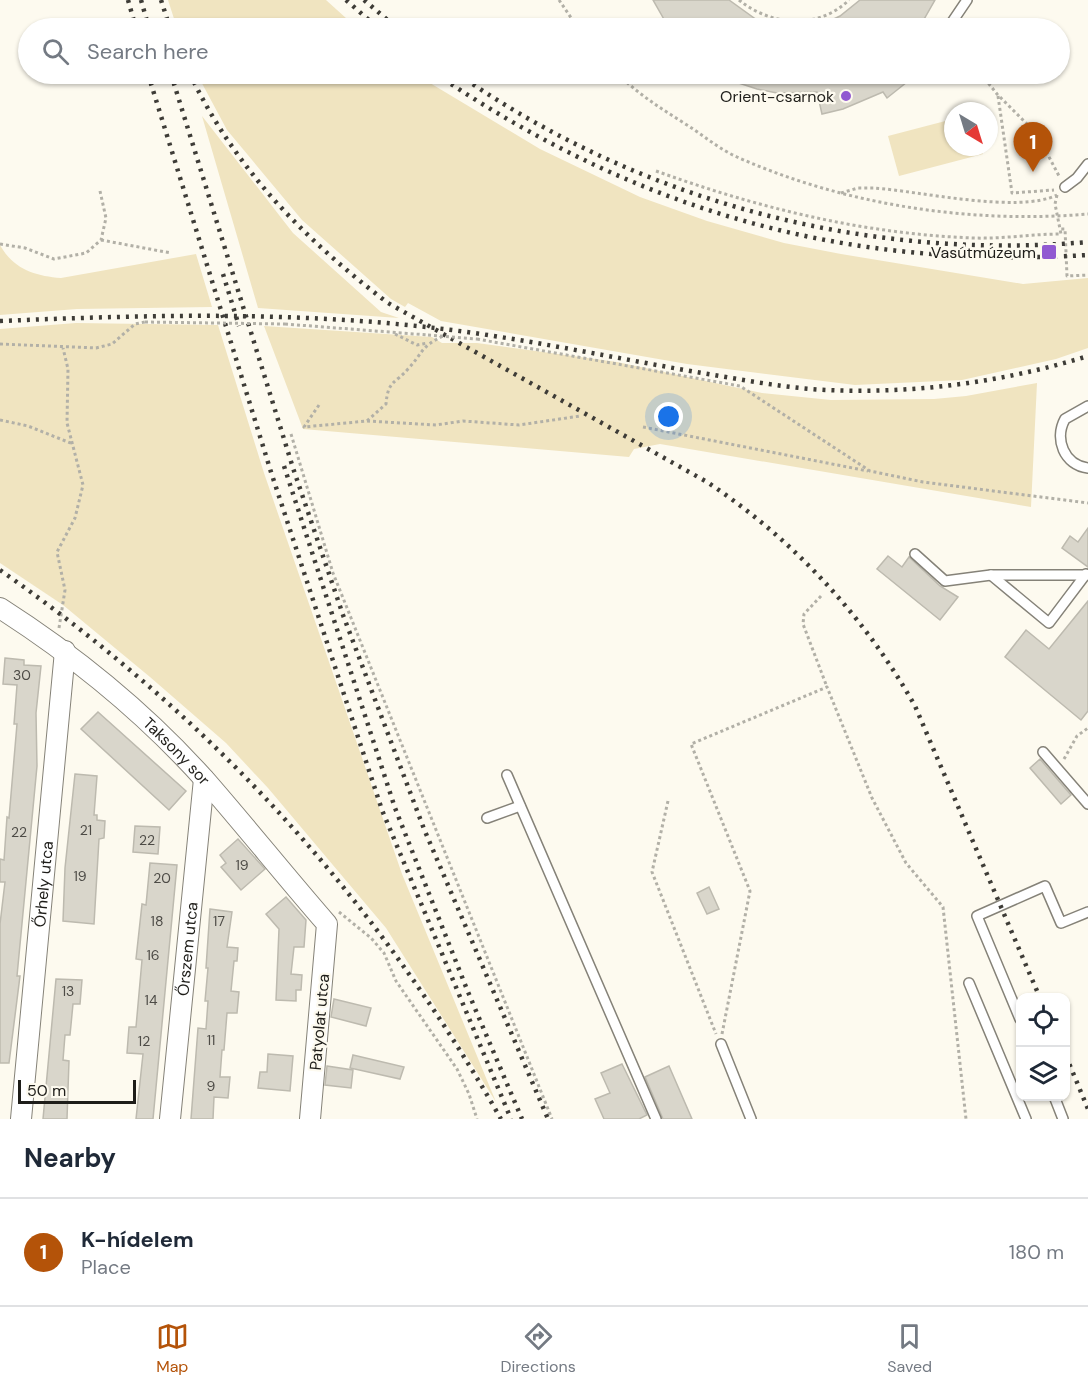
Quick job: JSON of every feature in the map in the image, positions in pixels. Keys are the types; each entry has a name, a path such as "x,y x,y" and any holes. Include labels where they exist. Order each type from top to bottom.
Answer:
{"street":[{"name":"Taksony sor","path":"0,608 60,647 143,720 204,779 322,918"},
{"name":"Őrhely utca","path":"21,1119 60,647"},
{"name":"Őrszem utca","path":"170,1119 204,779"},
{"name":"Patyolat utca","path":"310,1119 322,918"}],"lane":[{"path":"955,18 967,0"},
{"path":"1065,190 1088,164"},
{"path":"1088,406 1065,419 1060,438 1068,458 1077,465 1088,468"},
{"path":"915,554 945,580 991,574 1087,574"},
{"path":"991,574 1049,623 1087,574"},
{"path":"1043,752 1088,804"},
{"path":"507,775 656,1119"},
{"path":"487,818 520,806"},
{"path":"1016,1009 977,916 1045,886 1061,923 1088,912"},
{"path":"969,983 1026,1119"},
{"path":"721,1044 751,1119"},
{"path":"1055,1101 1063,1119"}],"path":[{"path":"559,0 571,18"},
{"path":"739,0 765,16 775,18"},
{"path":"814,18 827,15 849,0"},
{"path":"628,84 637,93 734,156 800,181 867,201 1002,216 1058,217 1088,214"},
{"path":"841,193 858,188 873,188 1015,202 1044,201 1065,190 1036,134 989,84"},
{"path":"656,171 777,210 878,230 975,238 1061,234 1055,204 1058,190 1012,193 997,94"},
{"path":"0,244 25,249 54,259 86,253 101,240 106,218 100,191"},
{"path":"1060,229 1065,229 1067,276 1088,275"},
{"path":"101,240 171,253"},
{"path":"0,344 96,348 112,344 135,324 145,322 285,324 477,339 740,386 870,471"},
{"path":"391,332 417,345 431,342"},
{"path":"367,421 386,404 388,390 393,380 408,369 416,355 431,342 443,336"},
{"path":"60,647 65,590 57,552 75,518 84,485 67,423 68,369 63,348"},
{"path":"319,405 304,427 367,421 436,425 464,421 519,424 580,416"},
{"path":"0,420 27,426 73,444"},
{"path":"643,427 923,482 1088,503"},
{"path":"291,434 333,573 552,1119"},
{"path":"821,596 804,614 803,624 827,687 872,798 906,863 943,907 966,1119"},
{"path":"721,1044 750,891 691,744 827,687"},
{"path":"1058,770 1077,736 1088,728"},
{"path":"668,801 652,872 721,1044"},
{"path":"322,918 342,912 384,953 396,981 457,1070 469,1094 477,1119"}],"shaded area":[{"path":"168,0 326,0 346,18 174,18"},
{"path":"202,84 432,84 540,149 640,197 707,221 784,243 1023,284 1088,278 1088,348 1056,359 962,380 855,385 687,364 441,321 408,303 405,307 391,299 302,220 227,130"},
{"path":"202,116 293,233 381,312 399,318 258,308"},
{"path":"944,121 944,156 975,156 899,176 888,136"},
{"path":"0,245 11,260 26,270 61,278 196,254 212,307 77,309 0,315"},
{"path":"76,323 218,325 264,473 402,874 496,1102 386,928 268,788 226,743 150,677 63,605 0,563 0,329"},
{"path":"264,326 432,337 442,343 477,343 617,362 762,393 831,400 934,399 966,396 1037,383 1031,507 660,444 634,449 629,457 303,429"}],"building":[{"path":"653,0 729,0 754,18 663,18"},
{"path":"860,0 935,0 925,18 836,18"},
{"path":"742,84 904,84 887,98 883,92 843,109 822,114 817,92 777,93"},
{"path":"1088,528 1088,567 1062,548 1070,536 1078,542"},
{"path":"888,556 902,567 909,557 940,586 958,597 940,620 877,569"},
{"path":"1088,601 1088,711 1081,720 1005,657 1026,630 1049,649"},
{"path":"5,658 24,660 24,665 41,666 36,713 37,766 17,976 20,976 9,1063 0,1063 0,924 5,882 0,882 0,859 4,860 17,724 14,724 17,685 3,684"},
{"path":"98,712 186,791 169,810 81,729"},
{"path":"1040,759 1071,795 1061,804 1030,768"},
{"path":"75,774 97,776 94,815 97,815 97,820 105,821 104,838 99,839 94,924 63,921 65,868"},
{"path":"135,826 160,827 158,854 133,852"},
{"path":"238,839 265,869 241,890 221,867 226,863 220,855"},
{"path":"150,863 177,865 153,1119 136,1119 143,1054 127,1053 129,1027 136,1027 142,960 136,959 142,904 146,905"},
{"path":"709,887 719,909 707,914 697,893"},
{"path":"286,897 306,920 304,947 294,947 291,974 302,975 301,990 296,990 296,1001 276,1000 279,929 266,914"},
{"path":"210,909 232,912 227,947 238,948 237,961 234,961 231,991 239,992 237,1013 227,1013 224,1050 222,1050 220,1077 230,1077 228,1098 214,1097 213,1119 191,1119 198,1028 206,1029 208,1001 205,1001 208,968 206,968"},
{"path":"56,979 82,980 80,1004 73,1004 70,1035 65,1035 63,1060 69,1061 67,1119 43,1119"},
{"path":"334,999 371,1008 366,1026 331,1017"},
{"path":"268,1054 293,1056 290,1091 258,1088 260,1072 267,1072"},
{"path":"353,1055 404,1067 400,1079 350,1068"},
{"path":"622,1064 647,1115 639,1119 604,1119 595,1099 610,1093 601,1073"},
{"path":"327,1066 353,1070 351,1088 325,1085"},
{"path":"669,1066 692,1119 663,1119 645,1077"}],"railway":[{"path":"128,0 133,18"},
{"path":"141,0 146,18"},
{"path":"161,0 167,18"},
{"path":"346,0 367,18"},
{"path":"364,0 385,18"},
{"path":"151,84 271,472 382,810 511,1119"},
{"path":"174,84 293,468 343,615 424,829 548,1119"},
{"path":"195,84 228,141 275,200 328,254 388,303 707,482 769,529 825,582 873,641 915,706 1038,993"},
{"path":"452,84 512,122 589,162 667,195 746,222 828,240 912,252 998,257 1088,255"},
{"path":"474,84 529,119 602,157 679,188 758,213 839,231 922,242 1005,245 1088,242"},
{"path":"223,274 239,326"},
{"path":"0,321 218,316 381,323 500,337 745,380 827,390 893,390 959,384 1024,373 1088,356"},
{"path":"284,466 395,808 468,992 522,1119"},
{"path":"0,570 77,627 150,687 218,750 282,816 342,886 398,959 451,1037 501,1119"},
{"path":"1070,1066 1088,1109"}],"place":[{"name":"Orient-csarnok","path":"846,96"},
{"name":"K-hídelem","path":"1033,172"},
{"name":"Vasútmúzeum","path":"1049,252"}]}
